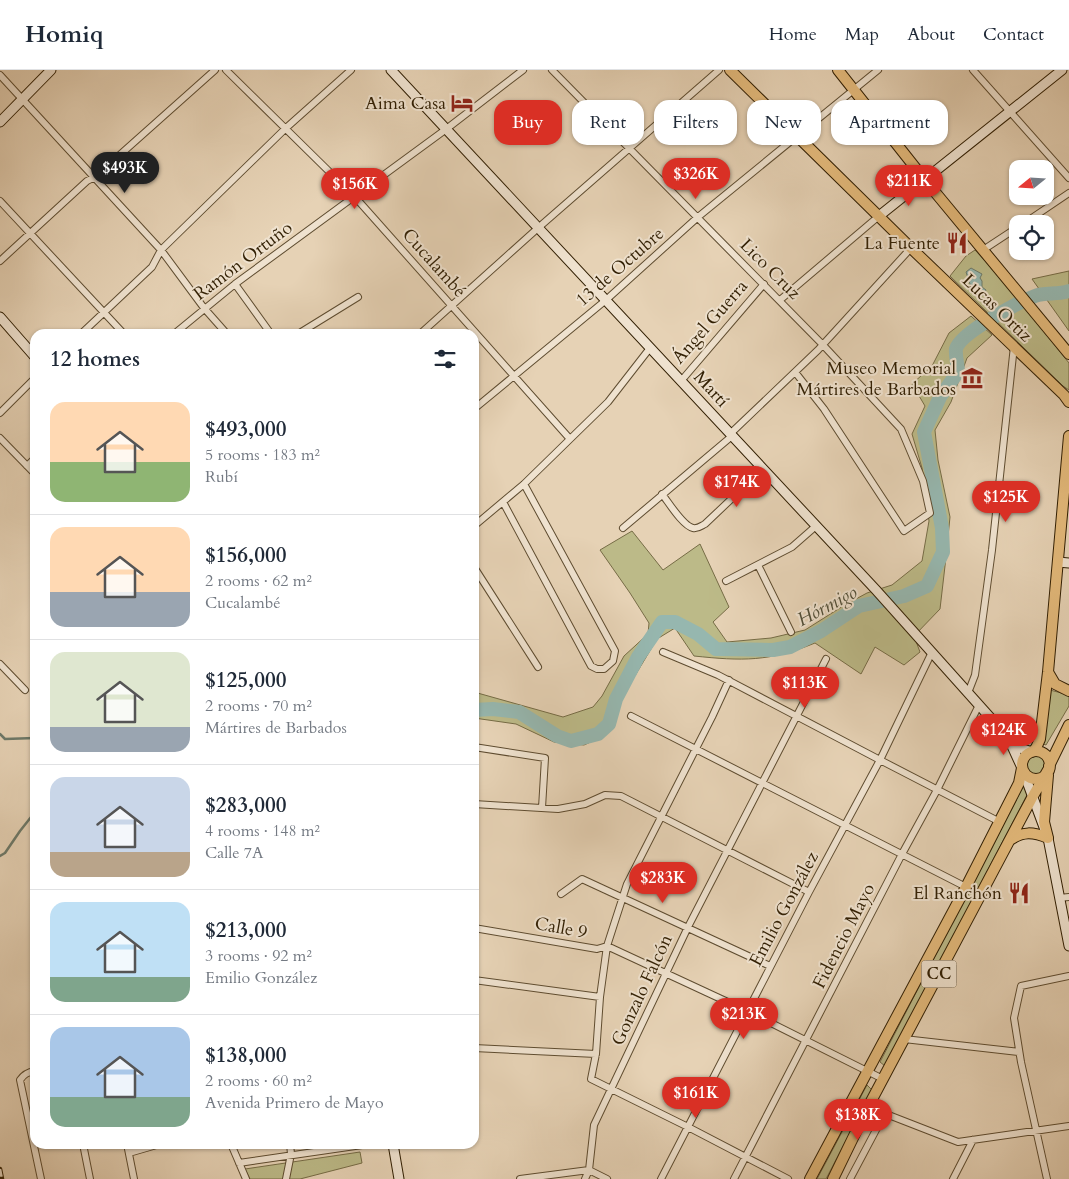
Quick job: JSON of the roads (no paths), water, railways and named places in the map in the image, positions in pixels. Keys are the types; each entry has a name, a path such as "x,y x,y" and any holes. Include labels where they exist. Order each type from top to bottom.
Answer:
{"main road":[{"path":"0,122 51,70"},
{"name":"Martí","path":"391,70 876,590 1004,733 1020,748 1032,752"},
{"name":"Lucas Ortiz","path":"730,70 760,100"},
{"path":"838,70 925,180 1069,354"},
{"path":"879,216 1062,70"},
{"name":"Lucas Ortiz","path":"806,145 1014,345 1069,402"},
{"path":"0,317 30,351"},
{"path":"810,1179 966,887 1019,783 1024,758 1036,748 1040,739 1048,672 1069,436"},
{"path":"1058,562 1069,563"},
{"path":"1048,672 1055,684 1069,691"},
{"name":"CC","path":"833,1179 868,1107 1033,796 1066,738 1069,725"},
{"name":"Martí","path":"1004,733 1013,747 1022,768 1041,824 1048,838 1064,898 1069,946"},
{"path":"1032,752 1037,751 1045,755 1049,768 1044,804 1044,822 1048,838"},
{"path":"1022,768 1026,775 1034,779 1043,777 1049,768"},
{"path":"1010,840 1017,835 1030,832 1048,838"},
{"path":"394,1149 399,1179"}],"street":[{"path":"0,261 214,70"},
{"name":"Cucalambé","path":"226,70 355,197 473,329"},
{"path":"86,329 152,267 161,250 286,128 351,70"},
{"name":"Ramón Ortuño","path":"180,329 234,284 355,197 523,70"},
{"name":"Lico Cruz","path":"552,70 628,149 823,344 901,429 923,480 930,513 904,531 824,409 795,372"},
{"path":"425,329 719,70"},
{"name":"13 de Octubre","path":"821,116 878,70"},
{"path":"973,70 1069,178"},
{"path":"0,75 161,250 204,308 223,329"},
{"name":"13 de Octubre","path":"479,405 606,300 698,217 786,145"},
{"path":"1036,215 1069,193"},
{"path":"0,201 119,329"},
{"path":"780,300 879,216"},
{"path":"983,250 1009,233"},
{"path":"623,528 731,435 823,344 912,248"},
{"path":"234,284 267,329"},
{"name":"Ángel Guerra","path":"681,381 764,284"},
{"path":"306,329 358,297"},
{"name":"Cucalambé","path":"479,336 570,439"},
{"path":"968,693 974,675 992,550 1014,345"},
{"path":"479,522 524,484 608,402 650,348"},
{"path":"0,413 30,383"},
{"path":"0,438 30,469"},
{"path":"27,466 30,463"},
{"path":"662,494 686,524 692,528 697,528 705,524 762,469"},
{"path":"503,502 591,666 597,669 604,669 613,661 615,651 524,484"},
{"path":"726,581 792,547 816,526"},
{"path":"758,565 791,632"},
{"path":"479,575 538,666"},
{"path":"663,652 729,680 998,821"},
{"name":"Emilio González","path":"661,1179 770,966 880,760 932,652"},
{"name":"Gonzalo Falcón","path":"585,1179 594,1125 688,927 826,660"},
{"path":"0,664 25,690"},
{"path":"729,680 627,884 607,946 600,997 596,1054 591,1079 688,1126 788,1179"},
{"name":"Fidencio Mayo","path":"734,1179 937,790 979,705"},
{"path":"631,716 966,887"},
{"path":"479,748 546,758 542,808"},
{"path":"479,804 558,809 585,804 605,794 620,796 809,892"},
{"path":"561,894 582,879 770,966"},
{"name":"Calle 9","path":"479,929 597,949 607,946 748,1011 883,1079"},
{"path":"1047,1179 1019,1052 1014,1018 1021,986 1069,976"},
{"path":"479,981 600,997"},
{"path":"904,1039 1019,1052"},
{"path":"479,1048 596,1054"},
{"path":"30,1072 22,1076 20,1080 30,1119"},
{"path":"868,1107 958,1142 1069,1126"},
{"path":"850,1179 885,1113"},
{"path":"952,1179 973,1140"},
{"path":"36,1149 41,1179"},
{"path":"84,1149 90,1179"},
{"path":"128,1149 134,1179"},
{"path":"129,1153 143,1149"},
{"path":"233,1149 246,1179"},
{"path":"286,1179 292,1154 291,1149"},
{"path":"238,1163 323,1149"},
{"path":"520,1179 588,1170 607,1179"}],"water":[{"path":"971,268 982,274 980,278 982,287 986,290 984,295 976,288 972,289 971,287 966,272"}],"waterway":[{"name":"Hórmigo","path":"479,710 493,709 519,712 557,736 571,741 598,734 609,724 616,699 638,657 662,622 675,622 698,634 716,649 773,650 790,647 821,631 859,606 904,596 927,586 943,552 942,528 924,432 940,397 958,372 956,349 960,342 979,327 1027,299 1039,295 1069,291"},
{"path":"0,734 5,739 30,738"},
{"name":"Hórmigo","path":"0,856 5,853 30,818"}],"railway":[{"path":"0,1169 2,1179"}],"place":[{"name":"Aima Casa","path":"462,103"},
{"name":"La Fuente","path":"957,243"},
{"name":"Museo Memorial Mártires de Barbados","path":"972,378"},
{"name":"El Ranchón","path":"1019,893"}]}
